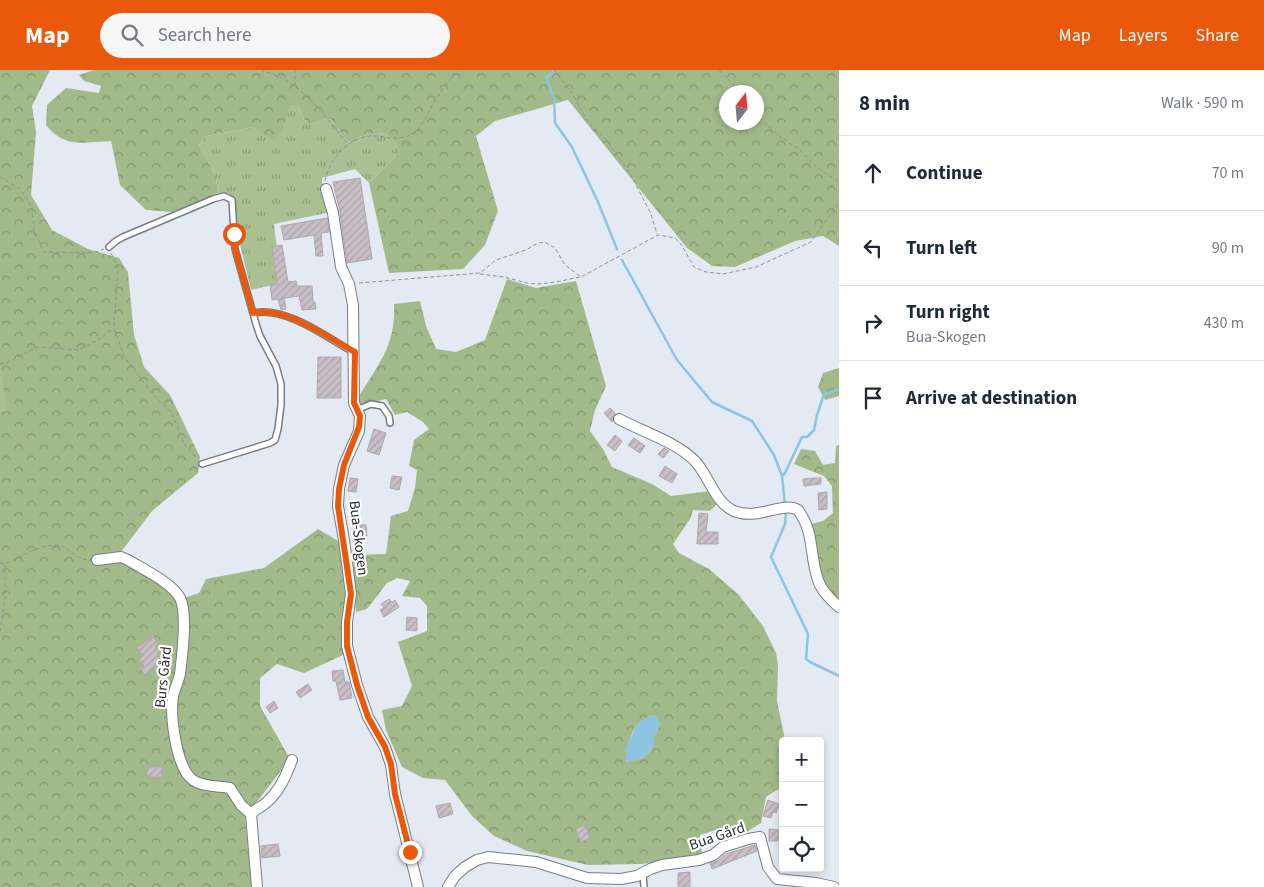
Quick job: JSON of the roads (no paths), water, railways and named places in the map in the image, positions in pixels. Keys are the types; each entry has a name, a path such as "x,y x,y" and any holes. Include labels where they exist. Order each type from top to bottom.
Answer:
{"street":[{"name":"Bua-Skogen","path":"326,190 333,213 341,267 349,284 353,305 355,352 354,403 360,416 359,431 344,465 338,506 351,594 347,622 347,646 368,717 385,747 391,764 395,794 418,887"},
{"path":"620,419 682,451 694,460 724,504 731,510 743,514 752,514 787,507 798,510 810,535 818,581 824,591 839,607"},
{"name":"Burs Gård","path":"97,560 121,557 128,560 168,585 181,600 184,621 182,656 173,697 176,743 180,762 193,780 204,784 230,788 251,814"},
{"path":"257,887 251,814 267,802 286,779 292,760"},
{"name":"Bua Gård","path":"448,887 465,866 488,857 536,862 578,876 599,880 621,879 662,865 699,860 713,855 723,847 760,837 768,867 777,879 834,887"}],"lane":[{"path":"109,248 116,240 212,199 224,196 230,198 233,203 235,249 260,336 271,354 279,375 281,405 276,437 270,443 202,464"},
{"path":"253,313 267,311 304,324 355,352"},
{"path":"357,410 371,404 379,405 387,412 390,423"},
{"path":"642,873 644,887"}],"water":[{"path":"651,715 656,716 660,724 654,737 654,745 643,758 626,763 627,756 625,750 635,726"}],"waterway":[{"path":"555,70 546,78 554,98 555,123 572,147 598,202 617,249"},
{"path":"622,260 677,360 712,402 752,421 774,455 782,476"},
{"path":"785,506 782,476 802,437 807,437 814,430 824,394 839,389"},
{"path":"786,512 785,524 771,557 808,634 806,659 839,676"}]}
